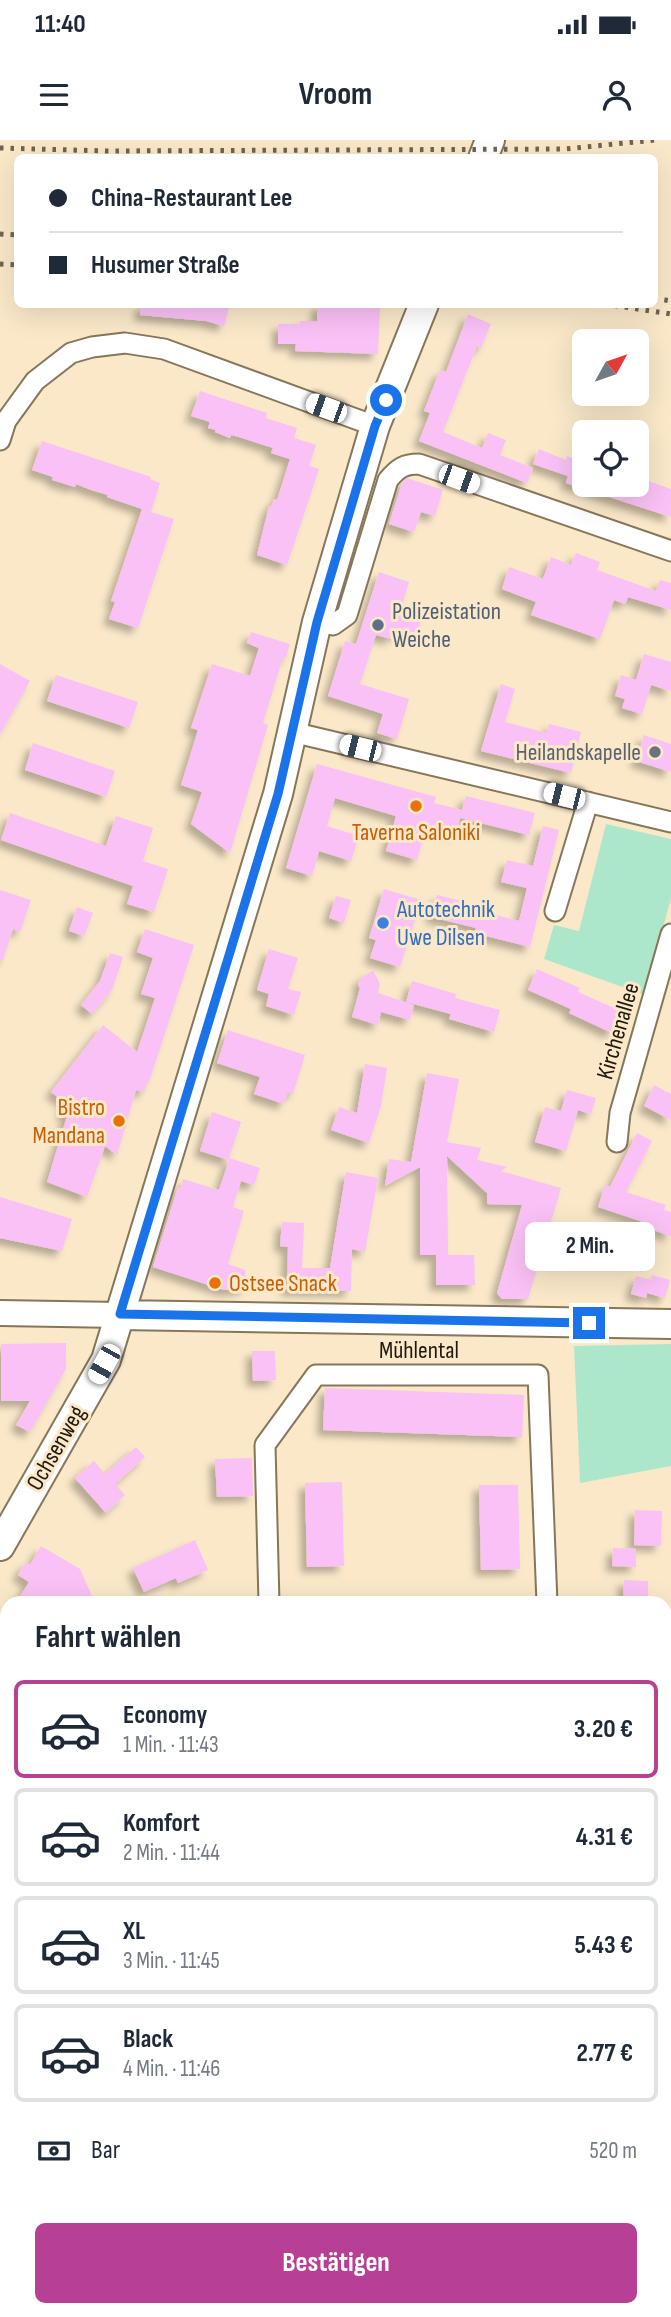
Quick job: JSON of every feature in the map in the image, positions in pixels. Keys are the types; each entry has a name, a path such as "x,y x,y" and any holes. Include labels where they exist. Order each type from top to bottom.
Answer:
{"main road":[{"name":"Ochsenweg","path":"0,1546 106,1360 278,794 317,622 375,426 422,308"},
{"path":"120,1314 671,1324"}],"street":[{"path":"0,440 6,421 36,381 71,353 125,343 164,349 375,426"},
{"path":"317,622 333,625 348,615 388,480 397,469 407,464 419,464 671,551"},
{"path":"292,732 671,822"},
{"path":"555,911 588,802"},
{"name":"Kirchenallee","path":"617,1142 620,1113 671,934"},
{"path":"0,1313 120,1314"},
{"name":"Mühlental","path":"269,1596 265,1445 316,1375 538,1375 547,1596"}],"green space":[{"path":"606,824 671,839 671,898 645,995 544,959 554,925 579,931"},
{"path":"671,1344 671,1466 580,1483 574,1346"}],"building":[{"path":"141,308 229,308 224,326 206,321 140,315"},
{"path":"317,308 380,308 378,354 295,351 296,344 278,344 278,324 317,321"},
{"path":"468,314 491,324 481,348 477,346 443,432 482,448 488,433 506,440 500,455 533,468 527,483 419,441 430,413 424,411 440,370 446,372"},
{"path":"200,391 267,413 266,418 297,428 294,438 316,445 309,466 319,469 287,565 257,555 269,506 271,507 274,499 277,500 290,459 271,453 273,448 215,432 216,430 208,428 210,422 191,416"},
{"path":"42,441 151,477 150,479 160,483 151,512 174,519 138,628 109,619 115,602 111,601 142,509 76,484 75,487 52,480 53,477 32,470"},
{"path":"539,449 566,460 567,456 572,458 572,485 566,483 568,476 533,464"},
{"path":"407,478 443,490 435,516 421,512 414,532 389,524 402,483"},
{"path":"649,481 671,489 671,517 609,497 649,497"},
{"path":"576,553 600,562 597,570 656,591 660,580 671,583 671,610 628,597 625,604 614,600 600,639 531,615 536,602 502,589 509,567 543,579 551,557 571,565"},
{"path":"379,572 409,582 402,604 424,611 415,639 394,632 391,639 376,635 360,684 409,699 397,739 377,733 383,714 328,696 345,641 356,644"},
{"path":"251,632 290,644 286,658 283,657 263,723 268,725 230,853 191,824 202,792 181,785 198,730 191,728 212,664 250,676 259,648 247,643"},
{"path":"644,654 671,662 671,691 651,685 642,714 622,708 625,699 615,696 621,675 636,680"},
{"path":"0,664 30,681 0,734"},
{"path":"56,675 138,702 129,728 47,701"},
{"path":"501,684 515,689 505,722 547,733 549,724 581,732 571,773 481,751"},
{"name":"Heilandskapelle","path":"644,735 671,744 671,772 636,761"},
{"path":"33,743 115,771 106,797 25,770"},
{"path":"317,764 436,797 434,803 462,810 466,796 535,813 529,835 460,818 457,834 427,826 417,860 386,851 396,816 335,798 327,826 359,836 351,861 319,851 312,876 286,868"},
{"path":"10,813 106,846 116,816 153,828 143,861 168,869 154,912 127,904 133,886 1,840"},
{"path":"543,826 559,830 530,947 474,933 476,928 431,917 437,895 481,906 480,911 519,921 527,888 501,882 507,860 533,866"},
{"path":"384,889 421,900 400,967 370,958 376,940 369,938"},
{"path":"0,890 31,900 20,932 13,929 3,960 0,960"},
{"path":"336,896 351,900 344,923 329,918"},
{"path":"77,907 93,913 84,936 69,931"},
{"path":"145,929 194,945 149,1082 144,1092 136,1090 117,1155 105,1146 87,1197 47,1182 67,1116 61,1112 67,1104 51,1092 103,1025 137,1052 155,998 141,994 153,958 137,952"},
{"path":"269,949 298,958 288,989 301,992 294,1015 266,1006 269,994 257,990"},
{"path":"110,953 123,957 112,990 92,1014 81,1005 100,981"},
{"path":"537,969 580,988 578,992 621,1011 612,1033 569,1013 571,1009 528,990"},
{"path":"373,970 380,984 378,993 414,1005 410,1020 381,1012 378,1025 352,1017 360,979"},
{"path":"412,981 456,994 455,998 500,1010 494,1032 449,1019 451,1014 406,1002"},
{"path":"228,1030 305,1055 293,1094 288,1092 284,1104 254,1094 260,1077 217,1063"},
{"path":"365,1064 387,1068 381,1106 369,1143 331,1130 339,1107 357,1113"},
{"path":"427,1073 459,1079 447,1142 481,1148 477,1160 507,1167 501,1171 561,1188 528,1299 502,1299 497,1293 522,1205 487,1204 487,1193 447,1156 448,1255 474,1255 475,1285 436,1285 436,1255 420,1255 420,1167 385,1186 389,1159 411,1162"},
{"path":"654,1085 671,1094 671,1120 644,1106"},
{"path":"567,1090 596,1098 591,1114 578,1110 566,1151 535,1142 545,1107 561,1111"},
{"path":"212,1112 241,1122 229,1158 260,1168 254,1185 241,1181 233,1207 244,1211 228,1264 245,1270 246,1289 224,1290 153,1267 178,1187 181,1188 183,1179 219,1190 229,1160 200,1151"},
{"path":"637,1133 652,1141 626,1192 666,1205 664,1210 671,1212 671,1236 641,1226 643,1222 598,1207 605,1185 610,1187"},
{"path":"346,1172 378,1178 365,1252 352,1249 351,1291 287,1290 288,1247 280,1246 282,1222 304,1223 302,1268 330,1268"},
{"path":"0,1197 72,1219 62,1251 0,1238"},
{"path":"652,1275 670,1280 665,1298 647,1293 646,1298 631,1294 636,1276 651,1280"},
{"path":"66,1343 66,1369 30,1432 16,1425 30,1401 1,1401 1,1344"},
{"path":"252,1351 275,1351 276,1380 253,1381"},
{"path":"325,1388 524,1395 522,1437 323,1430"},
{"path":"136,1447 145,1457 115,1484 125,1495 106,1513 75,1478 94,1461 105,1474"},
{"path":"252,1458 253,1496 217,1497 215,1459"},
{"path":"342,1482 344,1566 307,1567 305,1483"},
{"path":"479,1485 518,1485 520,1569 481,1570"},
{"path":"635,1510 662,1511 661,1546 634,1545"},
{"path":"195,1540 208,1570 178,1583 176,1578 144,1592 133,1568"},
{"path":"41,1546 80,1569 92,1596 20,1596 29,1582 18,1575 26,1562 30,1565"},
{"path":"613,1548 636,1549 636,1567 612,1566"},
{"path":"624,1580 648,1581 648,1596 623,1596"}],"railway":[{"path":"0,148 108,151 565,149 655,140"},
{"path":"0,234 14,235"},
{"path":"0,264 14,265"},
{"path":"658,299 671,301"},
{"path":"631,308 671,314"}],"place":[{"name":"Polizeistation Weiche","path":"378,625"},
{"name":"Heilandskapelle","path":"655,752"},
{"name":"Taverna Saloniki","path":"416,806"},
{"name":"Autotechnik Uwe Dilsen","path":"383,923"},
{"name":"Bistro Mandana","path":"119,1121"},
{"name":"Ostsee Snack","path":"215,1283"}],"route":[{"path":"386,400 375,426 317,622 278,794 120,1314 589,1323"}]}
